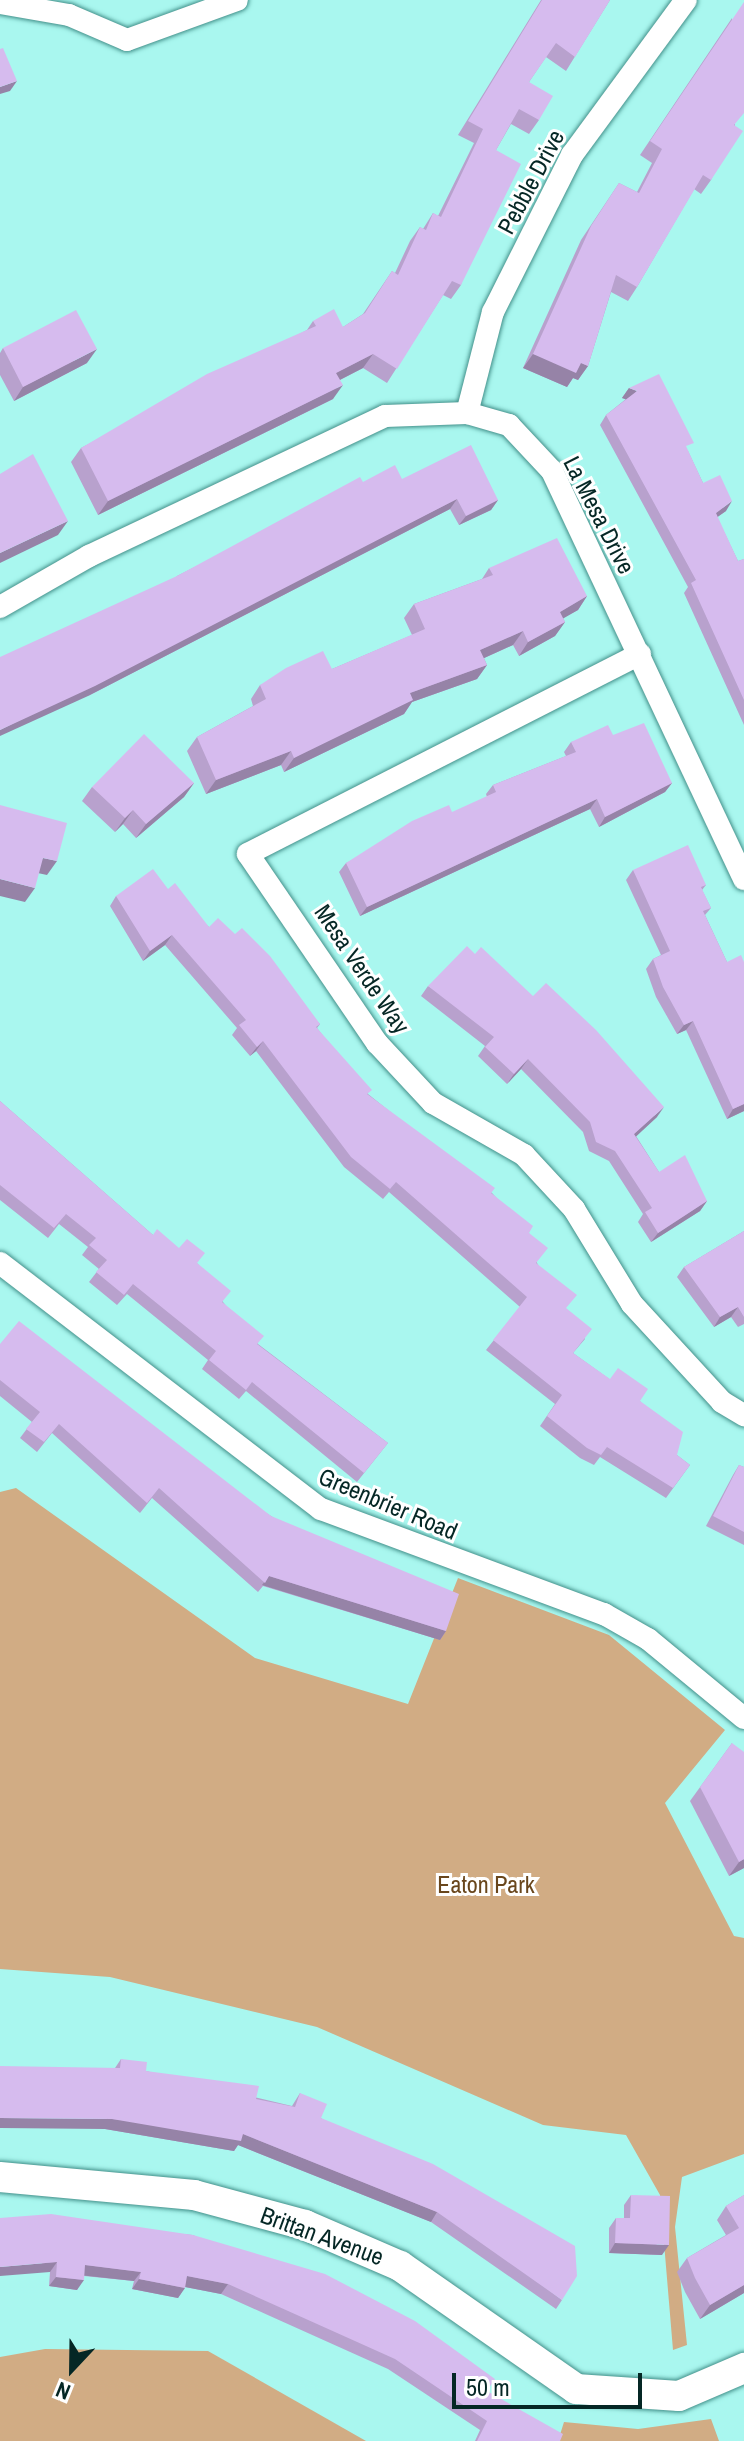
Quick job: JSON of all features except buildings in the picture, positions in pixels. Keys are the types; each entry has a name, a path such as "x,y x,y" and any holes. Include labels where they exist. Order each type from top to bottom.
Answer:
{"main road":[{"name":"Brittan Avenue","path":"0,2177 194,2195 305,2225 400,2266 576,2389 679,2396 744,2368"}],"street":[{"path":"0,3 69,15 127,40 237,0"},
{"name":"Pebble Drive","path":"467,413 493,312 572,155 686,0"},
{"name":"La Mesa Drive","path":"0,607 89,556 385,416 467,413 509,425 552,471 744,879"},
{"name":"Mesa Verde Way","path":"640,654 248,854 377,1043 433,1103 524,1155 574,1209 632,1304 722,1402 744,1415"},
{"name":"Greenbrier Road","path":"1,1266 321,1509 604,1614 648,1639 744,1718"}],"green space":[{"name":"Eaton Park","path":"16,1488 255,1658 408,1704 458,1578 609,1635 725,1730 665,1803 734,1936 744,1938 744,2154 682,2177 675,2227 687,2345 673,2350 660,2195 626,2135 543,2125 317,2027 110,1977 0,1969 0,1492"},
{"path":"45,2349 208,2351 366,2441 0,2441 0,2357"},
{"path":"711,2419 719,2441 558,2441 564,2422 638,2429"}]}
